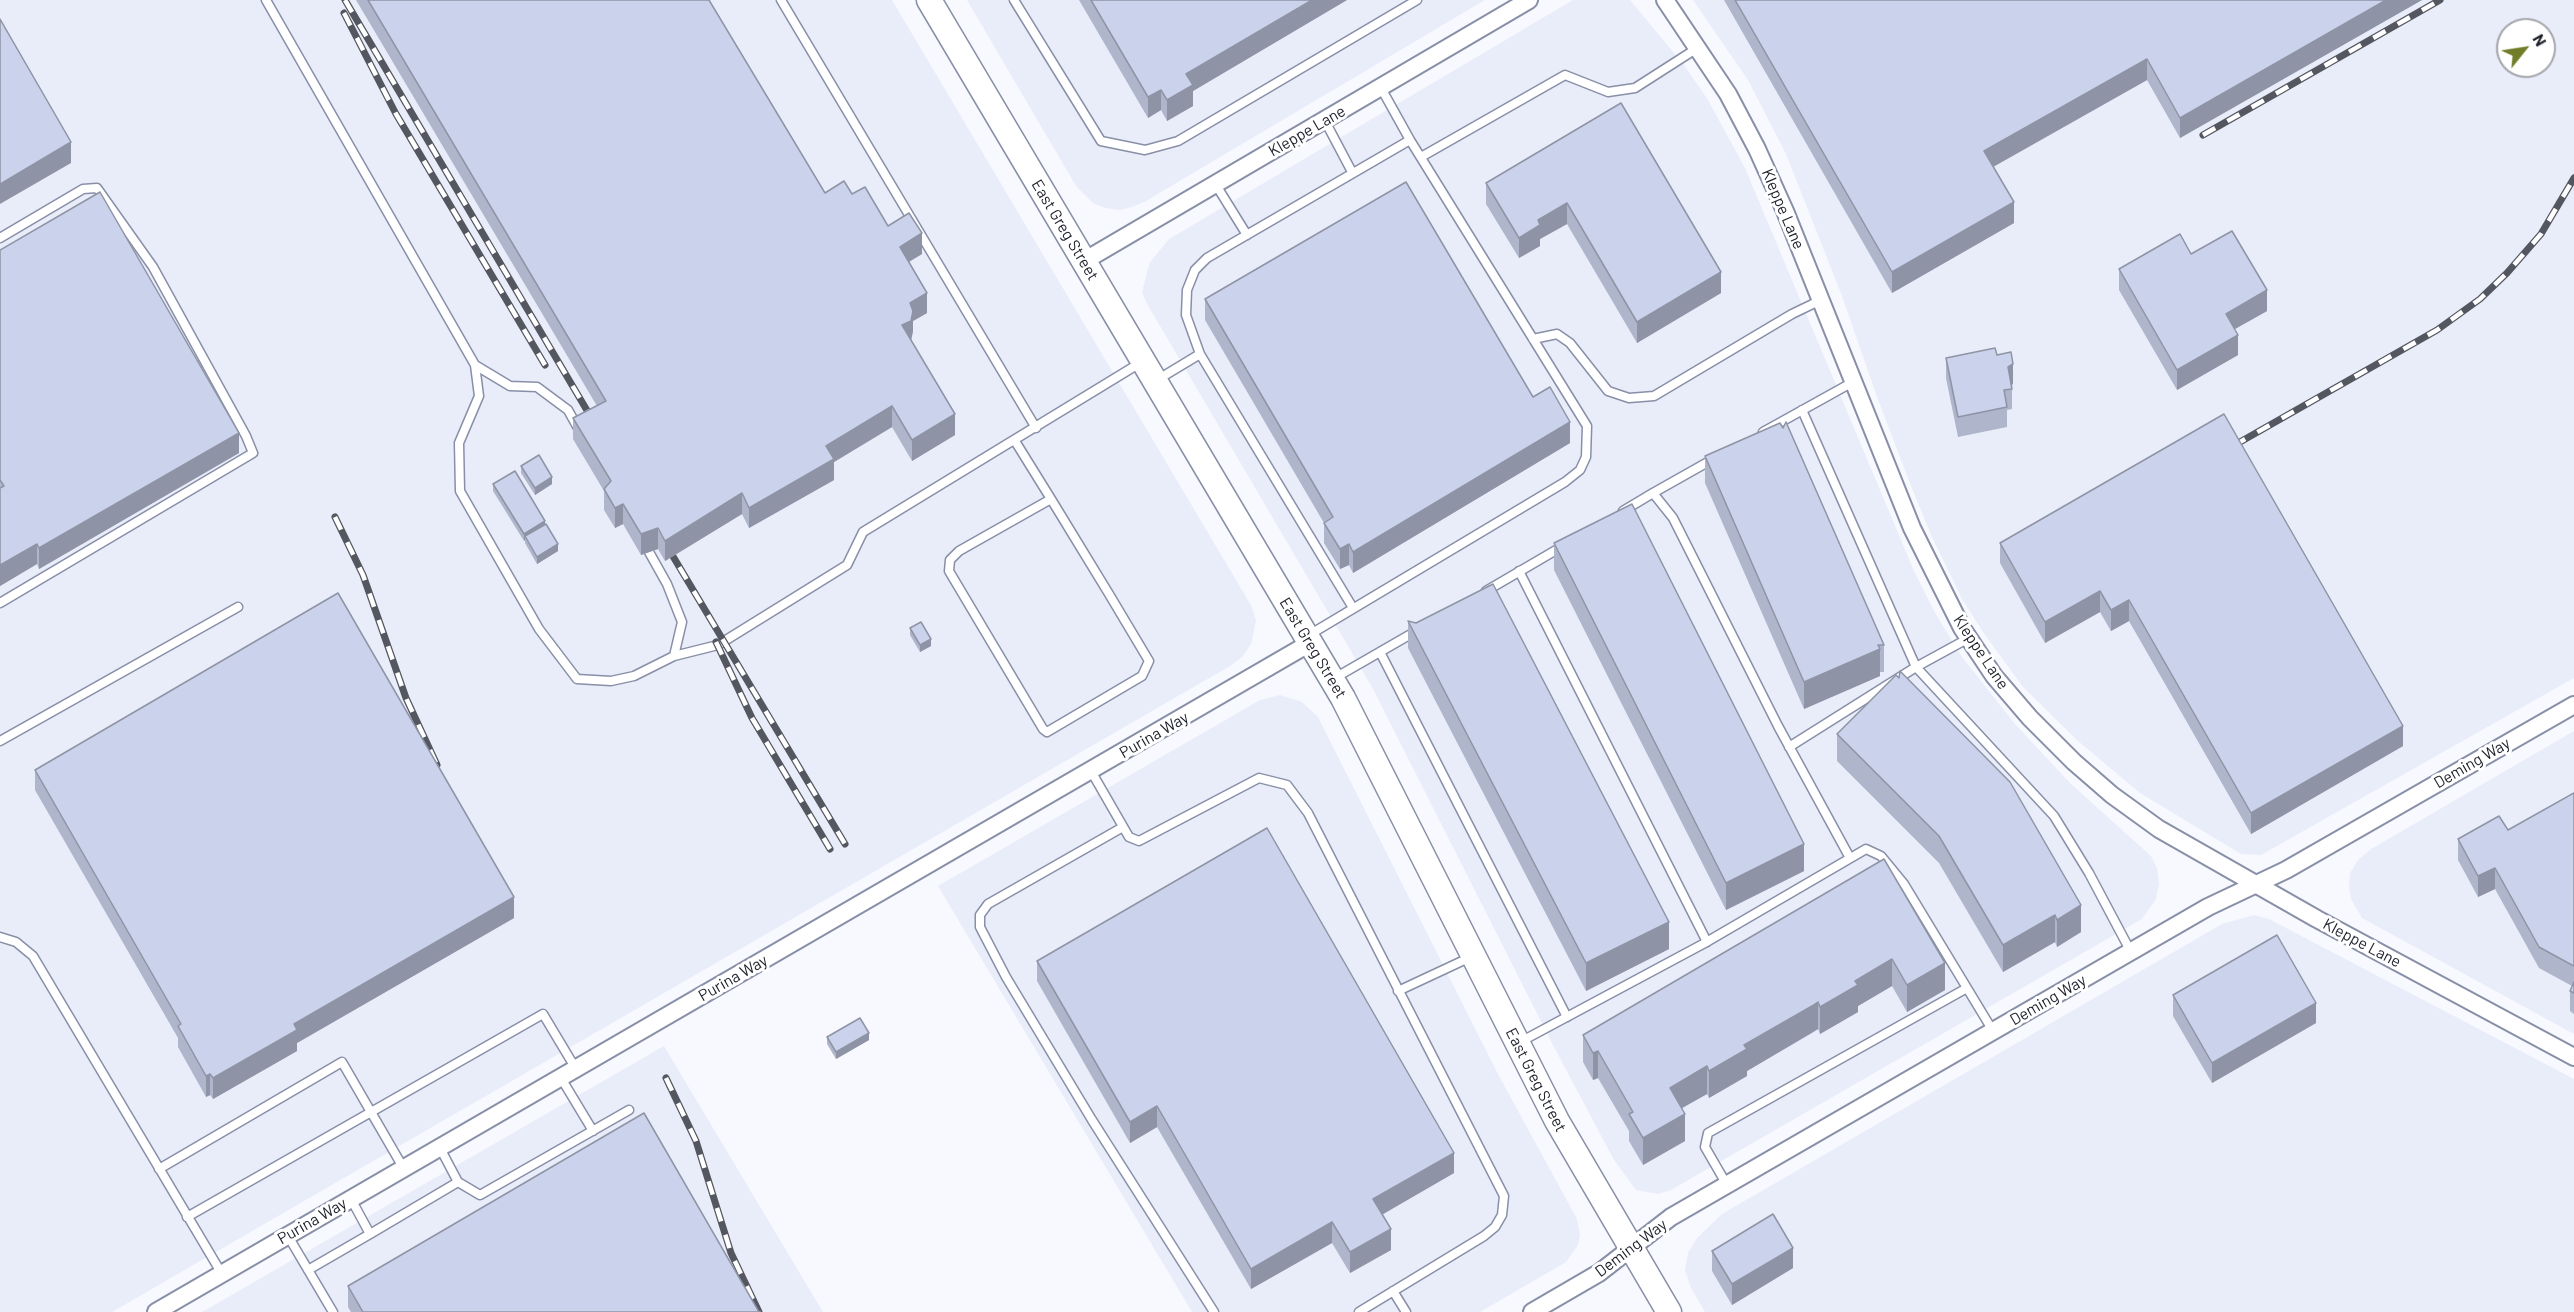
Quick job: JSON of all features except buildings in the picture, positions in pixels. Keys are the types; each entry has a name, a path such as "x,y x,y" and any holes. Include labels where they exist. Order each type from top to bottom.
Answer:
{"main road":[{"name":"East Greg Street","path":"929,0 1332,680 1380,769 1557,1121 1669,1312"}],"street":[{"name":"Kleppe Lane","path":"1084,261 1529,0"},
{"name":"Kleppe Lane","path":"1665,0 1728,94 1757,150 1785,211 1912,528 1937,581 1969,638 1994,676 2030,718 2105,788 2159,829 2574,1058"},
{"name":"Purina Way","path":"156,1312 1092,771 1308,640"},
{"name":"Deming Way","path":"1532,1312 1599,1273 1671,1217 2208,907 2286,870 2574,705"}],"lane":[{"path":"266,0 475,365 479,396 459,443 460,490 540,629 577,679 611,681 634,676 674,656 718,645 847,565 863,532 1036,428 1149,371 1200,354"},
{"path":"781,0 1036,428"},
{"path":"1014,0 1101,141 1145,150 1178,141 1417,0"},
{"path":"1421,157 1565,75 1608,92 1635,88 1698,47"},
{"path":"1308,640 1353,609 1566,482 1580,470 1586,457 1587,426 1410,140 1381,88"},
{"path":"1325,121 1352,172"},
{"path":"1353,609 1200,354 1186,315 1187,290 1195,270 1208,258 1410,140"},
{"path":"1216,185 1247,235"},
{"path":"0,238 83,189 97,188 153,267 246,436 253,453 0,603"},
{"path":"1533,339 1557,334 1570,343 1608,391 1629,398 1654,396 1792,314 1821,300"},
{"path":"475,365 510,386 537,387 568,410 585,441"},
{"path":"1752,438 1853,382"},
{"path":"1802,410 1916,667 2054,816 2089,873 2131,952"},
{"path":"1015,441 1051,499 1149,661 1142,675 1047,732 1042,729 949,572 950,560 959,551 1051,499"},
{"path":"1612,517 1723,454"},
{"path":"1653,493 1673,518 1789,747 1850,858"},
{"path":"638,533 667,584 682,622 674,656"},
{"path":"1479,594 1571,541"},
{"path":"1519,571 1707,942"},
{"path":"0,741 238,607"},
{"path":"1332,680 1430,623"},
{"path":"1789,747 1916,667 1969,638"},
{"path":"1380,652 1567,1017"},
{"path":"1092,771 1129,837 1139,841 1259,778 1287,785 1308,813 1505,1201 1502,1215 1495,1227 1484,1236 1359,1312"},
{"path":"1123,827 988,903 980,915 980,927 1006,977 1092,1120 1214,1312"},
{"path":"1517,1044 1707,942 1866,849 1881,856 1904,884 1993,1032"},
{"path":"0,937 16,942 33,956 222,1274"},
{"path":"1398,991 1473,956"},
{"path":"1727,1185 1705,1147 1708,1133 1967,988"},
{"path":"187,1217 543,1014 576,1069"},
{"path":"159,1169 342,1062 404,1169"},
{"path":"561,1078 593,1131"},
{"path":"440,1149 458,1182 480,1195 629,1110"},
{"path":"308,1270 458,1182"},
{"path":"351,1199 370,1234"},
{"path":"288,1236 333,1312"},
{"path":"1393,1291 1406,1312"}],"shaded area":[{"path":"0,0 892,0 1252,607 1256,621 1251,644 1242,657 1230,666 112,1312 0,1312"},
{"path":"967,0 1485,0 1146,201 1120,210 1105,208 1093,203 1076,186"},
{"path":"1573,0 1630,0 1684,65 1708,100 1745,168 1914,571 1934,611 1962,657 2015,724 2070,783 2151,856 2157,868 2159,884 2156,899 2142,919 1671,1190 1658,1194 1636,1190 1614,1160 1554,1047 1372,687 1142,292 1150,262 1169,239"},
{"path":"1693,0 2574,0 2574,678 2261,855 2241,854 2140,793 2078,741 2023,687 1962,599 1932,537 1909,481 1842,296 1786,154 1748,80"},
{"path":"1280,695 1302,702 1318,717 1499,1076 1577,1219 1580,1235 1578,1245 1566,1262 1480,1312 1192,1312 938,886 1260,700"},
{"path":"2574,731 2574,1034 2362,918 2351,899 2349,887 2350,873 2358,860 2371,849"},
{"path":"2254,915 2269,919 2574,1079 2574,1312 1705,1312 1691,1288 1685,1270 1688,1253 1697,1238 1722,1214 2222,924"},
{"path":"664,1046 823,1312 202,1312"}],"railway":[{"path":"345,0 595,424"},
{"path":"2203,135 2440,0"},
{"path":"344,13 396,114 545,365"},
{"path":"2233,446 2437,330 2480,299 2507,273 2541,234 2574,178"},
{"path":"335,517 363,575 406,698 437,765"},
{"path":"665,543 845,844"},
{"path":"716,642 752,718 830,849"},
{"path":"666,1078 696,1141 731,1253 759,1312"}]}
